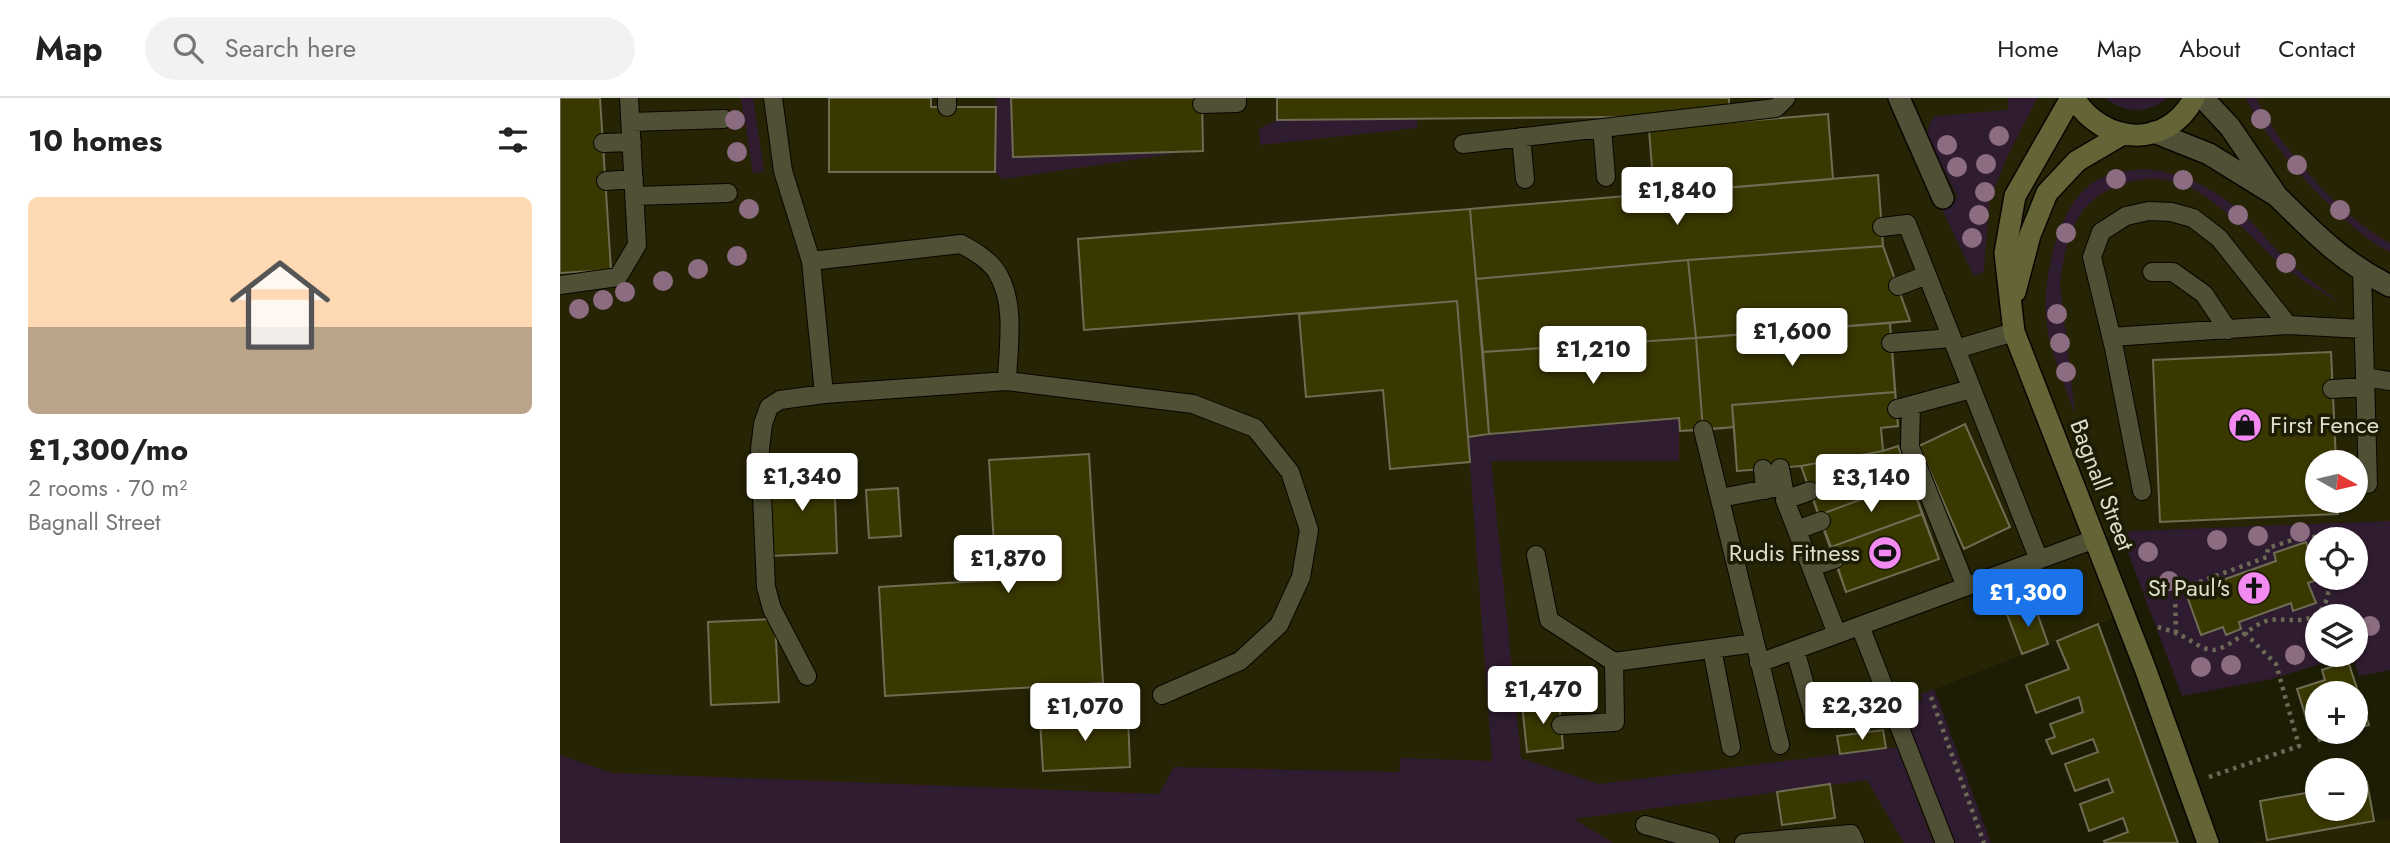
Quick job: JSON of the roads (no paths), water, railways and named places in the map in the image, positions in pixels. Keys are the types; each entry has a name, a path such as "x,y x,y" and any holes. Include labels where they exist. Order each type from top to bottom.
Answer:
{"street":[{"path":"1899,98 1943,198"},
{"name":"Bagnall Street","path":"2194,98 2179,118 2154,132 2138,135 2107,130 2092,121 2073,98 2015,196 2006,253 2014,332 2145,668 2207,843"},
{"path":"2203,98 2230,127 2277,196 2328,247 2390,286"},
{"path":"2154,132 2209,154 2277,196"},
{"name":"Bagnall Street","path":"2012,303 2030,235 2047,193 2077,161 2123,134"}],"lane":[{"path":"560,285 618,277 637,246 629,98"},
{"path":"773,98 783,171 811,261 824,394"},
{"path":"1202,104 1237,103 1237,98"},
{"path":"1464,144 1779,108"},
{"path":"631,122 724,119"},
{"path":"1602,128 1606,177"},
{"path":"1521,138 1525,179"},
{"path":"603,143 632,142"},
{"path":"606,181 634,188 728,193"},
{"path":"2142,491 2092,257 2101,233 2126,216 2148,211 2171,212 2193,218 2219,238 2288,326"},
{"path":"1882,226 1907,224 2039,560"},
{"path":"811,261 961,244 981,256 998,274 1009,308 1007,381"},
{"path":"2362,270 2364,450"},
{"path":"2152,272 2173,272 2204,294 2228,330"},
{"path":"1898,286 1927,275"},
{"path":"2111,337 2288,326 2363,329"},
{"path":"1891,343 1954,344 2014,332"},
{"path":"807,676 772,609 766,587 760,449 763,424 769,407 780,400 824,394 1007,381 1193,404 1255,428 1290,472 1309,530 1301,577 1279,625 1240,661 1162,695"},
{"path":"2332,388 2390,381"},
{"path":"1966,587 1910,463 1904,407 1971,389"},
{"path":"1703,430 1780,745"},
{"path":"1720,498 1775,483 1810,491"},
{"path":"1775,483 1797,530 1838,634"},
{"path":"1797,530 1821,521"},
{"path":"1759,663 2095,539"},
{"path":"1536,555 1549,620 1614,662 1755,643"},
{"path":"1812,568 1835,559"},
{"path":"1860,626 1945,843"},
{"path":"1712,649 1731,747"},
{"path":"1794,650 1815,717"},
{"path":"1561,725 1615,722 1614,662"},
{"path":"1645,825 1710,843"},
{"path":"1753,843 1851,834 1855,843"}],"place":[{"name":"First Fence","path":"2245,425"},
{"name":"Rudis Fitness","path":"1885,553"},
{"name":"St Paul's","path":"2254,588"}]}
